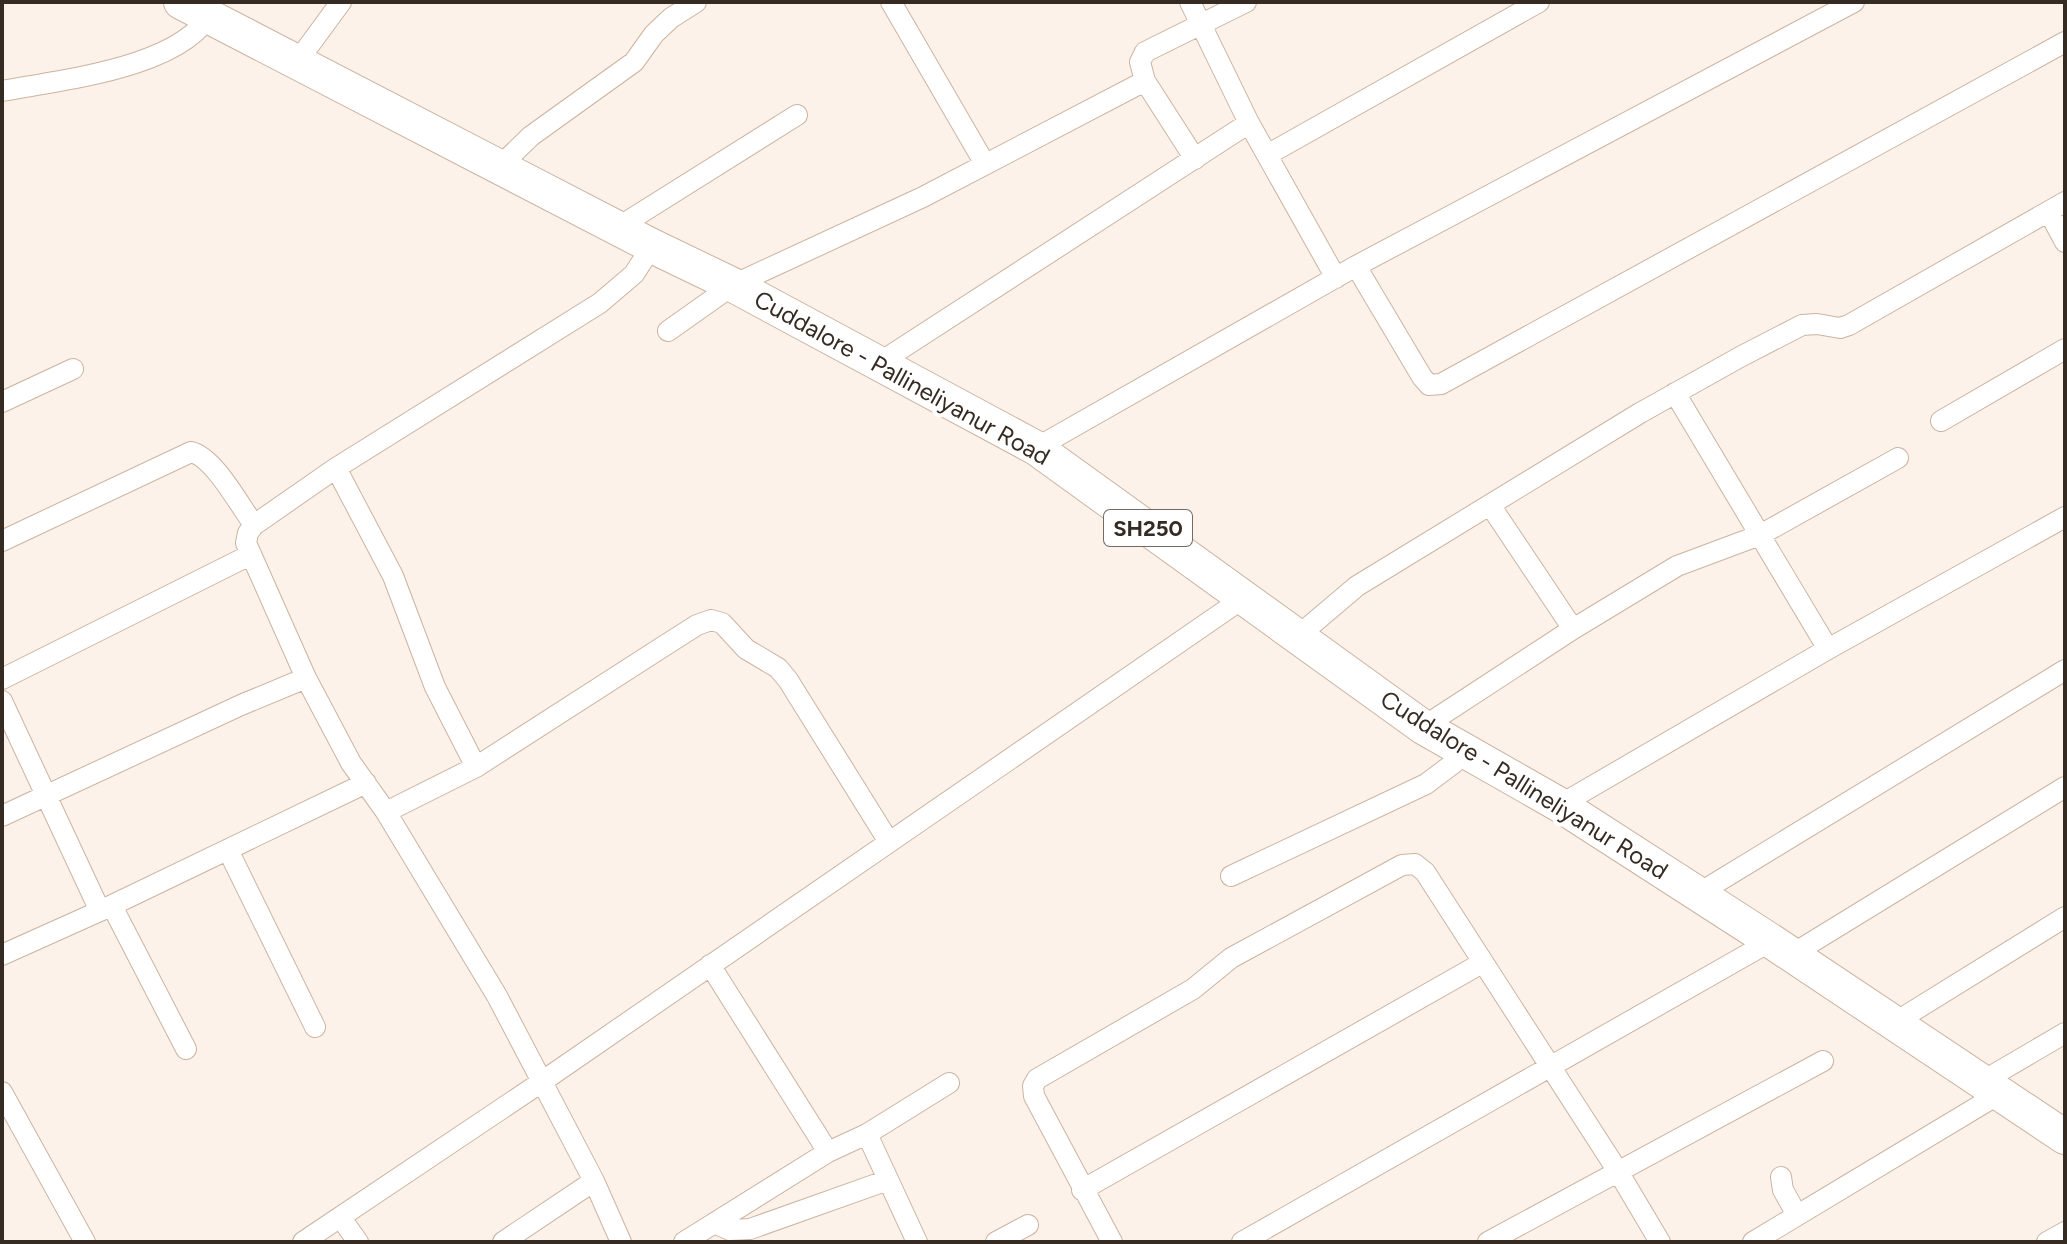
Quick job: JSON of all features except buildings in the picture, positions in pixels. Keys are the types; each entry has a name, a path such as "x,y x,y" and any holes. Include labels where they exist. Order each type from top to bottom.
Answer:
{"main road":[{"name":"Cuddalore - Pallineliyanur Road","path":"202,7 297,62 733,285 1036,448 1423,727 1560,805 2065,1137"}],"street":[{"path":"297,62 341,2"},
{"path":"891,2 985,164"},
{"path":"1190,2 1249,123 1336,278"},
{"path":"1195,159 1145,81 1140,62 1145,52 1246,2"},
{"path":"1267,155 1539,2"},
{"path":"1036,448 1356,266 1854,2"},
{"path":"500,166 531,136 634,62 654,34 688,4"},
{"path":"2,91 69,79 155,55 190,37 202,7"},
{"path":"1356,266 1422,377 1429,385 1441,384 2065,42"},
{"path":"668,331 733,285 923,197 1145,81"},
{"path":"617,228 797,115"},
{"path":"879,363 1249,123"},
{"path":"1298,636 1357,586 1675,393 1802,325 1840,328 1849,325 2057,207 2065,242"},
{"path":"621,1242 594,1181 466,942 386,812 351,763 306,678 246,543 254,525 336,468 600,303 634,274 652,246"},
{"path":"1941,421 2065,349"},
{"path":"2,402 73,369"},
{"path":"1675,393 1828,649"},
{"path":"2,541 191,452 200,454 210,463 254,525"},
{"path":"1423,727 1573,629 1677,566 1760,535 1898,458"},
{"path":"336,468 393,576 435,687 476,767"},
{"path":"1490,505 1573,629"},
{"path":"1560,805 1828,649 2065,517"},
{"path":"2,679 250,555"},
{"path":"303,1242 540,1083 1245,597"},
{"path":"386,812 476,767 697,625 711,620 722,623 746,649 778,668 788,680 889,842"},
{"path":"1696,895 2065,670"},
{"path":"2,816 306,678"},
{"path":"2,701 45,796 186,1049"},
{"path":"1231,876 1426,784 1454,763 1462,749"},
{"path":"2,955 366,783"},
{"path":"1242,1242 1550,1068 1781,948 2065,787"},
{"path":"228,850 315,1027"},
{"path":"1112,1242 1034,1096 1033,1086 1037,1079 1193,989 1231,958 1402,865 1415,864 1425,872 1660,1242"},
{"path":"1894,1023 2065,917"},
{"path":"1082,1190 1482,963"},
{"path":"710,965 828,1152"},
{"path":"1753,1242 1991,1088 2065,1033"},
{"path":"1488,1242 1823,1061"},
{"path":"684,1242 828,1152 867,1134 949,1083"},
{"path":"2,1092 85,1242"},
{"path":"867,1134 917,1242"},
{"path":"1781,1177 1783,1190 1797,1215"},
{"path":"714,1223 730,1230 750,1229 888,1180"},
{"path":"503,1242 594,1181"},
{"path":"341,1218 358,1242"},
{"path":"996,1242 1028,1225"},
{"path":"2047,1242 2065,1232"}]}
